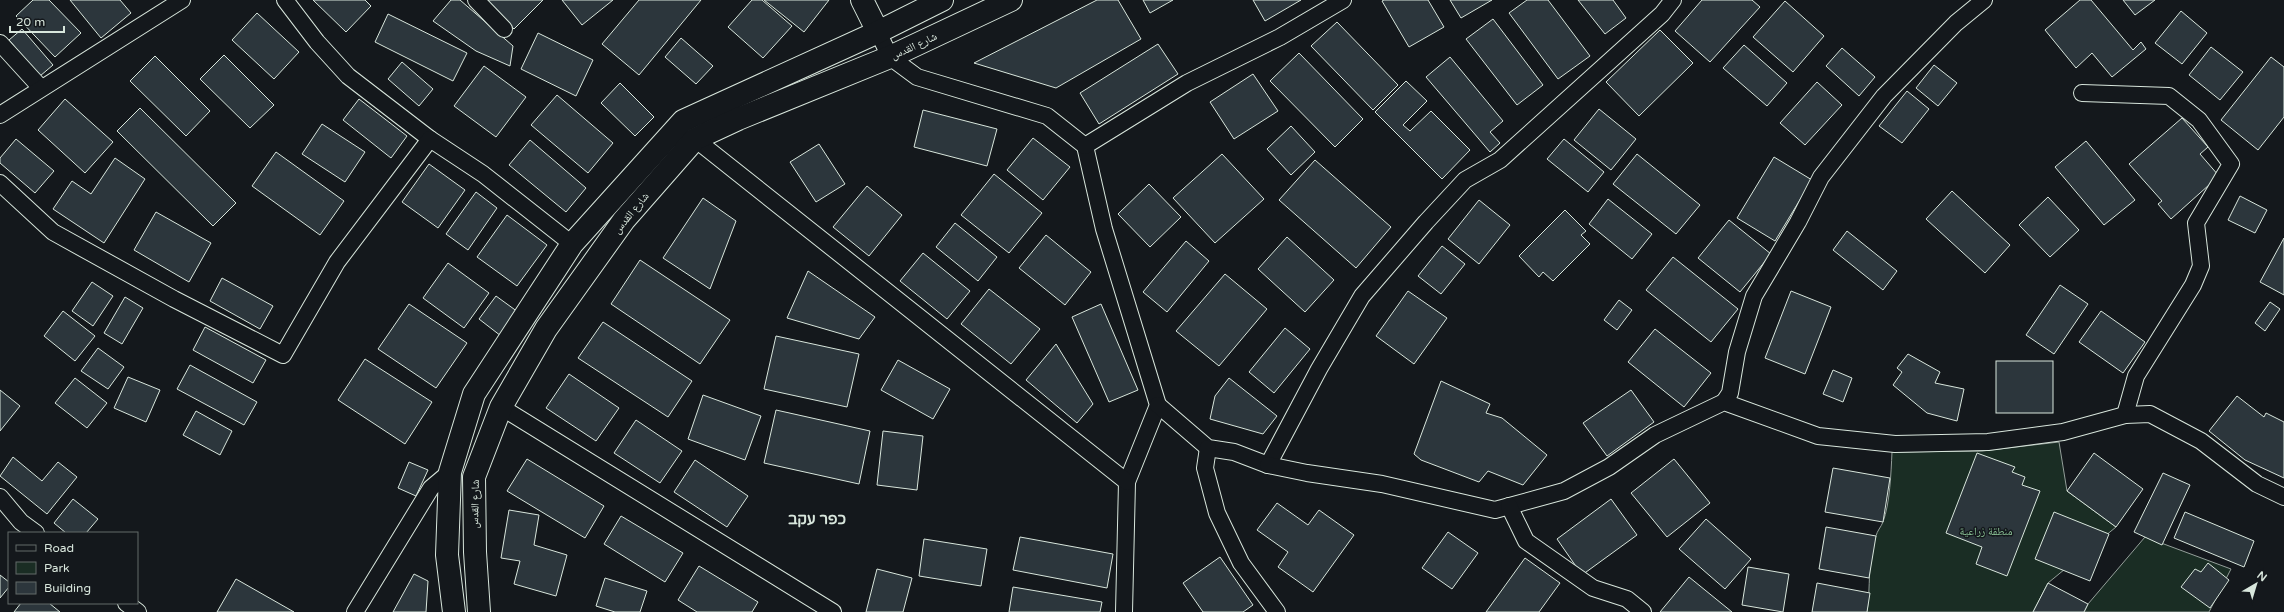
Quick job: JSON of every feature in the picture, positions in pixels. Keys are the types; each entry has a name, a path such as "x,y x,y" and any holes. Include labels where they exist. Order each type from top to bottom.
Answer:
{"main road":[{"name":"شارع القدس","path":"454,612 447,554 450,472 474,394 572,244 683,121 878,32 942,0"},
{"name":"شارع القدس","path":"479,612 475,552 474,477 501,407 546,328 624,220 695,139 738,119 890,57 1011,0"},
{"path":"868,2 878,32"}],"street":[{"path":"0,115 182,0"},
{"path":"285,0 317,42 348,76 430,140 483,174 572,244"},
{"path":"476,0 504,29"},
{"path":"1085,146 1187,83 1280,37 1343,0"},
{"path":"1268,465 1319,368 1362,296 1426,222 1465,180 1500,160 1650,24 1674,0"},
{"path":"878,32 890,57 917,77 1047,116 1085,146 1104,229 1158,405 1208,448 1234,452 1268,465 1307,473 1382,484 1495,510 1564,491 1609,467 1655,435 1724,402 1730,393 1736,352 1754,296 1798,222 1821,177 1884,96 1956,23 1984,0"},
{"path":"0,42 41,88"},
{"path":"2082,93 2169,96 2199,120 2231,164 2196,223 2201,266 2194,285 2136,376 2125,415"},
{"path":"695,139 1127,482"},
{"path":"0,182 53,232 174,299 283,355 337,262 430,140"},
{"path":"1724,402 1818,436 1895,444 1988,442 2055,433 2125,415 2150,414 2201,441 2257,484 2284,497"},
{"path":"1124,612 1127,482 1158,405"},
{"path":"501,407 833,612"},
{"path":"1208,448 1205,468 1217,513 1241,563 1277,612"},
{"path":"355,612 431,488 450,472"},
{"path":"0,497 21,522 35,532"},
{"path":"1509,506 1526,541 1593,588 1627,599 1644,612"},
{"path":"127,604 138,612"}],"green space":[{"name":"منطقة زراعية","path":"2059,442 2067,491 2116,527 2048,583 2033,612 1867,612 1871,554 1877,534 1883,522 1887,506 1890,488 1892,452 1982,451"},
{"path":"2145,537 2231,569 2209,612 2084,612 2088,604"}],"building":[{"path":"33,0 49,0 81,33 55,57 16,16"},
{"path":"70,0 120,0 131,13 101,38"},
{"path":"313,0 365,0 371,6 346,32"},
{"path":"451,0 460,0 513,46 510,66 476,51 433,21"},
{"path":"485,0 543,0 514,29"},
{"path":"562,0 613,0 582,25"},
{"path":"639,0 701,0 639,75 602,44"},
{"path":"752,0 762,0 792,26 763,58 728,27"},
{"path":"764,0 829,0 804,32"},
{"path":"1097,0 1118,0 1141,39 1056,88 974,63"},
{"path":"1143,0 1173,0 1150,13"},
{"path":"1253,0 1301,0 1265,21"},
{"path":"1428,0 1444,27 1409,47 1382,1"},
{"path":"1450,0 1492,0 1461,18"},
{"path":"1527,0 1548,0 1590,56 1558,79 1509,13"},
{"path":"1578,0 1613,0 1626,18 1605,34"},
{"path":"1702,0 1752,0 1760,7 1710,62 1675,31"},
{"path":"2080,0 2091,0 2133,50 2141,42 2146,49 2112,77 2092,53 2076,68 2045,30"},
{"path":"2123,0 2155,0 2135,15"},
{"path":"1785,1 1824,36 1793,72 1753,37"},
{"path":"2181,11 2207,33 2182,64 2155,43"},
{"path":"257,13 299,52 274,79 232,40"},
{"path":"388,14 467,53 453,81 375,42"},
{"path":"1493,19 1543,85 1517,105 1466,39"},
{"path":"1337,22 1398,85 1373,110 1311,46"},
{"path":"22,29 53,65 40,76 9,40"},
{"path":"1660,30 1693,63 1639,116 1606,82"},
{"path":"538,33 593,60 576,96 521,69"},
{"path":"681,38 713,66 696,84 665,57"},
{"path":"1158,44 1178,74 1099,124 1080,93"},
{"path":"1744,45 1787,83 1767,106 1723,68"},
{"path":"2211,47 2243,72 2220,100 2189,75"},
{"path":"1842,48 1875,77 1859,96 1826,66"},
{"path":"1299,53 1363,119 1335,147 1270,81"},
{"path":"224,55 274,105 250,128 200,79"},
{"path":"155,56 210,111 186,136 130,81"},
{"path":"1450,57 1503,121 1490,132 1500,143 1490,152 1426,77"},
{"path":"2271,57 2284,67 2284,117 2258,150 2221,120"},
{"path":"402,62 433,89 419,106 388,79"},
{"path":"1934,65 1957,83 1938,106 1916,88"},
{"path":"484,66 526,97 496,137 454,106"},
{"path":"1253,74 1278,111 1234,139 1210,102"},
{"path":"1406,81 1427,101 1403,125 1410,131 1431,111 1470,150 1442,179 1375,112"},
{"path":"1817,82 1842,105 1805,145 1780,123"},
{"path":"620,83 654,117 635,136 601,103"},
{"path":"1907,91 1929,109 1902,143 1879,126"},
{"path":"557,95 613,143 588,173 531,125"},
{"path":"65,99 113,142 85,173 38,130"},
{"path":"359,99 407,136 391,158 343,120"},
{"path":"140,108 236,203 213,226 117,131"},
{"path":"1599,109 1636,139 1611,170 1574,140"},
{"path":"923,110 997,129 987,166 914,147"},
{"path":"2182,118 2208,147 2200,154 2219,176 2171,219 2158,204 2162,201 2129,164"},
{"path":"322,124 365,152 345,182 302,154"},
{"path":"1291,126 1315,152 1291,175 1267,149"},
{"path":"1033,138 1070,167 1043,200 1007,170"},
{"path":"16,139 54,171 35,193 0,163 0,158"},
{"path":"1564,139 1604,172 1588,192 1547,159"},
{"path":"530,140 586,188 566,212 509,165"},
{"path":"2086,141 2135,200 2104,225 2055,167"},
{"path":"819,144 845,184 816,202 790,162"},
{"path":"276,152 344,201 320,235 252,186"},
{"path":"1222,154 1264,199 1215,243 1173,198"},
{"path":"1637,154 1700,205 1676,234 1613,184"},
{"path":"1774,157 1812,180 1775,241 1737,218"},
{"path":"115,158 145,179 104,243 53,209 72,181 91,194"},
{"path":"1315,160 1391,227 1356,268 1279,200"},
{"path":"429,164 465,190 438,228 402,202"},
{"path":"994,174 1042,213 1009,253 961,215"},
{"path":"1149,184 1181,217 1150,247 1118,214"},
{"path":"867,186 902,215 869,256 833,227"},
{"path":"1952,191 2010,245 1985,273 1926,219"},
{"path":"476,192 497,208 468,250 446,234"},
{"path":"2240,196 2267,210 2255,233 2228,220"},
{"path":"2048,197 2079,230 2050,257 2019,225"},
{"path":"703,198 736,221 710,289 663,258"},
{"path":"1608,199 1652,234 1632,259 1589,224"},
{"path":"1479,200 1510,225 1479,264 1448,239"},
{"path":"1565,210 1586,231 1581,235 1590,244 1553,281 1543,272 1539,277 1519,256"},
{"path":"156,212 211,243 189,282 134,250"},
{"path":"507,215 547,245 517,286 477,257"},
{"path":"1729,220 1771,254 1740,292 1698,258"},
{"path":"955,223 997,257 978,281 936,247"},
{"path":"1847,231 1897,271 1883,290 1833,250"},
{"path":"1046,235 1091,272 1065,305 1019,268"},
{"path":"1287,237 1334,280 1305,312 1258,269"},
{"path":"2284,238 2284,295 2260,282"},
{"path":"1186,241 1209,261 1167,312 1143,292"},
{"path":"1442,246 1465,264 1441,294 1418,276"},
{"path":"923,253 970,291 947,319 900,281"},
{"path":"1673,257 1738,309 1711,342 1646,290"},
{"path":"640,260 730,320 700,364 611,304"},
{"path":"448,263 489,293 464,328 423,298"},
{"path":"808,271 875,317 859,339 787,318"},
{"path":"1225,274 1267,309 1219,366 1176,331"},
{"path":"222,278 273,306 260,329 210,301"},
{"path":"92,282 113,296 93,326 72,311"},
{"path":"2060,285 2088,304 2054,354 2026,335"},
{"path":"989,289 1040,329 1011,364 961,324"},
{"path":"1408,291 1447,318 1414,364 1376,336"},
{"path":"1791,291 1831,307 1805,374 1765,358"},
{"path":"496,296 518,312 501,336 479,319"},
{"path":"125,297 143,308 122,344 104,333"},
{"path":"1619,300 1632,310 1617,330 1604,320"},
{"path":"2270,302 2280,309 2265,331 2255,323"},
{"path":"409,304 467,343 436,388 378,349"},
{"path":"1101,304 1138,390 1109,402 1072,317"},
{"path":"63,311 95,336 75,361 44,336"},
{"path":"2101,311 2145,342 2123,373 2079,342"},
{"path":"603,322 692,381 668,417 578,358"},
{"path":"205,327 266,360 253,383 193,350"},
{"path":"1285,328 1310,349 1274,393 1249,372"},
{"path":"1655,329 1711,373 1684,407 1628,362"},
{"path":"776,336 859,354 847,407 764,389"},
{"path":"1056,344 1093,404 1077,423 1026,380"},
{"path":"98,348 124,367 108,389 81,371"},
{"path":"1908,354 1940,372 1935,383 1964,389 1957,421 1927,413 1893,385 1902,372 1897,368"},
{"path":"365,359 432,402 405,444 338,400"},
{"path":"898,360 950,389 933,419 881,390"},
{"path":"1996,361 2053,361 2053,413 1996,413"},
{"path":"190,365 257,402 244,425 177,389"},
{"path":"1833,370 1852,378 1843,402 1823,394"},
{"path":"569,374 619,408 596,441 546,408"},
{"path":"128,377 160,390 146,422 114,408"},
{"path":"75,378 107,403 87,428 55,403"},
{"path":"1229,378 1277,416 1263,434 1210,419 1215,396"},
{"path":"1441,381 1490,404 1486,413 1502,418 1547,455 1523,485 1488,471 1479,482 1421,460 1414,454"},
{"path":"0,390 20,406 0,431"},
{"path":"1631,390 1654,422 1607,456 1583,423"},
{"path":"703,395 761,416 745,460 688,439"},
{"path":"2237,396 2264,417 2266,413 2284,422 2284,478 2245,460 2209,431"},
{"path":"776,410 870,431 859,484 764,463"},
{"path":"196,411 232,431 220,455 183,435"},
{"path":"636,420 682,451 660,483 614,453"},
{"path":"883,431 923,436 917,490 877,485"},
{"path":"1977,453 2015,467 2012,472 2025,477 2022,485 2040,491 2007,576 1976,564 1982,547 1946,533"},
{"path":"2094,453 2143,489 2116,527 2067,491"},
{"path":"13,457 42,481 58,462 77,477 47,514 0,476"},
{"path":"527,459 604,506 585,538 507,491"},
{"path":"1674,459 1710,503 1667,537 1631,493"},
{"path":"695,460 748,496 727,527 674,492"},
{"path":"409,462 428,470 416,496 398,488"},
{"path":"1833,468 1890,478 1883,522 1825,512"},
{"path":"2163,473 2190,485 2162,545 2134,532"},
{"path":"73,499 98,519 87,532 65,532 54,523"},
{"path":"1611,499 1637,535 1582,575 1557,539"},
{"path":"1277,503 1308,525 1319,510 1354,535 1313,592 1278,567 1288,552 1257,530"},
{"path":"509,510 539,515 534,545 567,555 556,596 514,584 520,561 501,558"},
{"path":"2054,512 2109,534 2090,581 2035,559"},
{"path":"2185,512 2254,541 2244,567 2174,538"},
{"path":"621,516 683,553 665,582 604,544"},
{"path":"1706,519 1751,559 1725,589 1679,549"},
{"path":"1826,527 1876,536 1869,578 1819,569"},
{"path":"1448,532 1478,553 1452,589 1422,568"},
{"path":"1020,537 1113,554 1107,588 1013,570"},
{"path":"924,539 987,549 981,586 919,576"},
{"path":"1220,557 1253,605 1243,612 1203,612 1183,583"},
{"path":"1525,558 1560,583 1539,612 1486,612"},
{"path":"2208,563 2229,580 2210,608 2181,587 2195,569 2201,572"},
{"path":"699,566 758,602 752,612 697,612 678,600"},
{"path":"1748,567 1789,574 1783,612 1742,605"},
{"path":"877,569 912,578 903,612 866,612"},
{"path":"414,574 428,581 426,612 393,612"},
{"path":"0,575 8,581 8,588 0,598"},
{"path":"1689,577 1732,612 1660,612"},
{"path":"605,578 647,591 640,612 615,612 596,606"},
{"path":"236,579 294,612 217,612"},
{"path":"1817,583 1870,593 1867,612 1812,612"},
{"path":"2048,583 2088,604 2084,612 2033,612"},
{"path":"1013,587 1102,602 1100,612 1009,612"},
{"path":"20,604 50,604 60,612 14,612"}],"district":[{"name":"כפר עקב","path":"817,519"}]}
